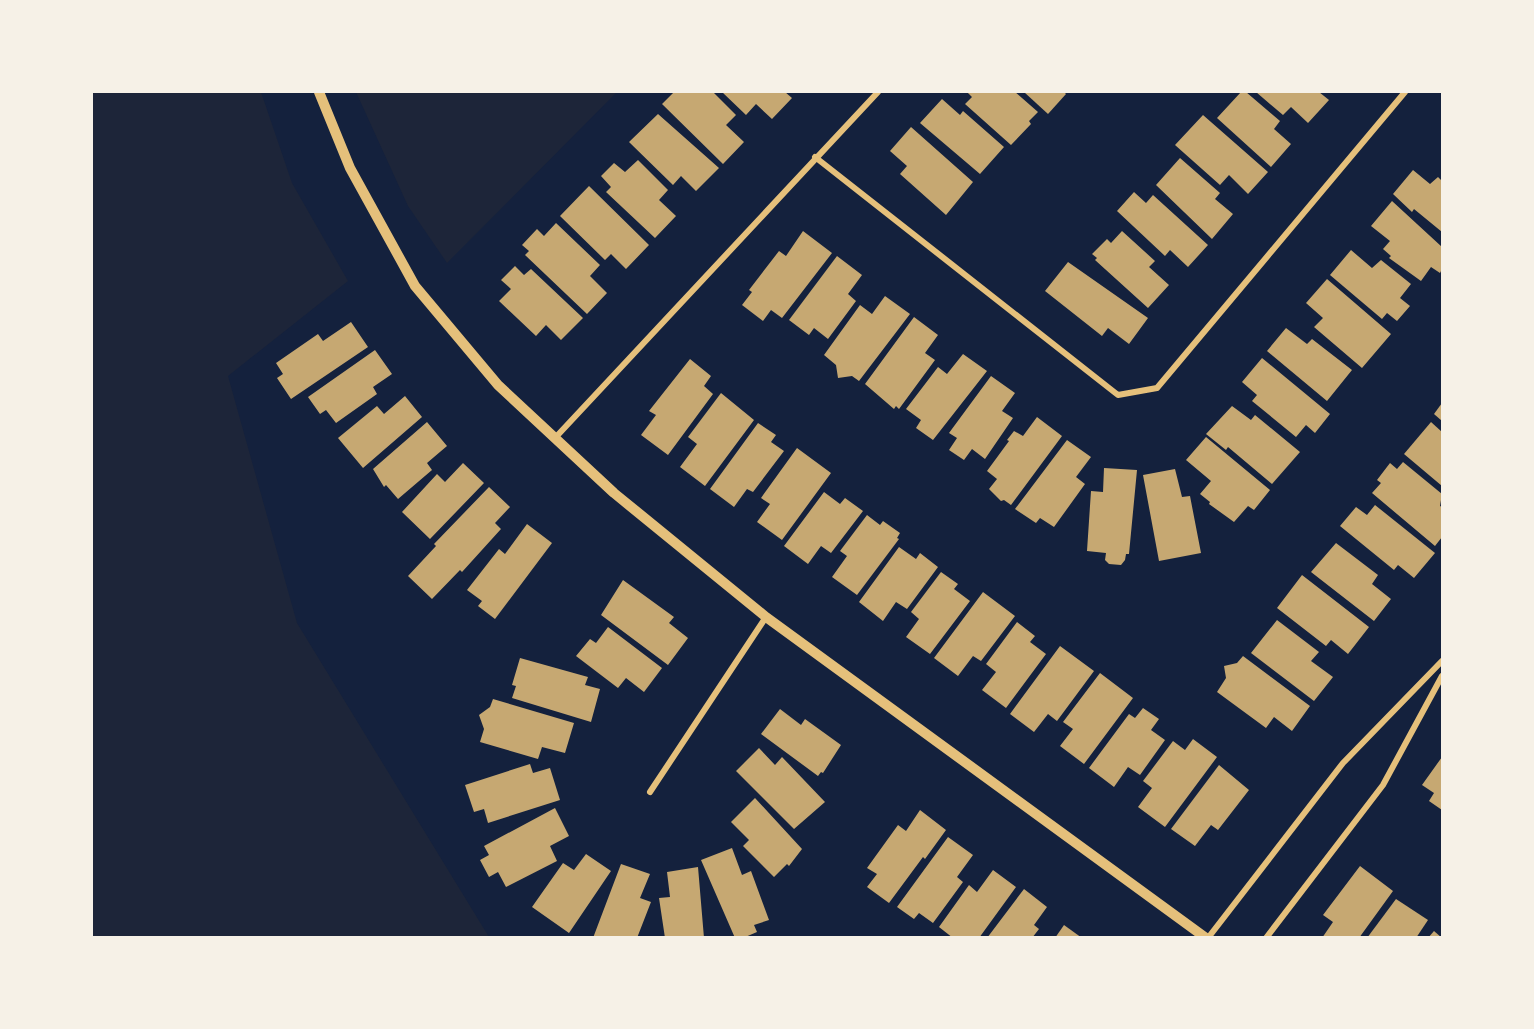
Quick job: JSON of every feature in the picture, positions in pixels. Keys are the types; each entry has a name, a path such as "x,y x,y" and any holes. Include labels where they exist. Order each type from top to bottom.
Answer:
{"street":[{"path":"319,92 350,168 415,286 498,385 614,493 766,617 1207,938 1343,763 1443,661"},
{"path":"555,438 878,92"},
{"path":"815,157 1118,395 1156,388 1405,92"},
{"path":"650,792 766,617"},
{"path":"1266,938 1383,785 1443,676"}],"shaded area":[{"path":"92,92 261,92 292,183 348,281 228,376 297,623 489,937 92,937"},
{"path":"356,92 617,92 447,263 408,206"}],"building":[{"path":"674,92 713,92 736,115 726,125 744,142 723,164 662,104"},
{"path":"722,92 785,92 792,98 772,119 756,104 746,115"},
{"path":"967,92 1015,92 1038,112 1029,121 1031,124 1011,145 965,104 972,97"},
{"path":"1024,92 1064,92 1066,94 1048,114"},
{"path":"1241,92 1246,92 1280,121 1274,129 1291,144 1271,167 1217,118"},
{"path":"1256,92 1319,92 1329,100 1308,123 1291,107 1283,115"},
{"path":"942,99 960,115 963,111 1004,147 980,174 920,123"},
{"path":"658,114 719,168 696,191 681,176 673,185 629,142"},
{"path":"1203,115 1268,172 1248,194 1229,175 1220,185 1175,145"},
{"path":"911,127 973,182 946,215 900,174 907,166 890,151"},
{"path":"1180,158 1220,193 1215,199 1233,214 1212,239 1156,185"},
{"path":"638,160 668,190 659,200 676,216 655,238 606,192 611,187 601,176 614,163 625,172"},
{"path":"1413,170 1430,184 1438,177 1442,181 1442,232 1414,209 1412,212 1393,194"},
{"path":"589,186 649,245 626,269 611,254 605,260 560,216"},
{"path":"1134,192 1146,203 1153,195 1208,245 1188,267 1170,250 1165,256 1117,211"},
{"path":"1392,201 1442,247 1440,273 1431,267 1421,281 1389,258 1391,256 1383,249 1390,241 1371,226"},
{"path":"556,223 600,265 590,276 607,293 587,314 525,255 529,251 522,245 537,229 544,236"},
{"path":"803,231 832,253 782,318 771,310 763,321 742,305 752,292 749,290 779,251 786,256"},
{"path":"1122,231 1155,261 1149,267 1169,285 1148,308 1095,260 1097,258 1092,254 1107,239 1111,243"},
{"path":"1351,250 1372,268 1381,260 1411,284 1400,298 1410,306 1397,321 1387,313 1382,319 1330,275"},
{"path":"837,256 862,275 848,294 856,301 828,339 814,328 809,335 789,320"},
{"path":"1068,262 1148,318 1129,344 1108,328 1102,336 1045,291"},
{"path":"515,266 524,275 531,269 583,318 561,340 546,325 536,336 499,301 511,289 501,280"},
{"path":"1327,279 1391,334 1362,368 1314,327 1323,318 1306,303"},
{"path":"885,296 910,314 859,381 852,376 838,378 836,365 824,355 860,305 872,314"},
{"path":"914,317 938,335 925,353 935,360 899,409 896,406 894,409 865,384"},
{"path":"351,322 368,347 291,399 277,378 283,374 276,363 318,334 323,341"},
{"path":"1286,328 1307,344 1312,339 1352,370 1327,401 1267,351"},
{"path":"375,350 392,374 373,387 377,394 336,423 326,410 320,414 308,397"},
{"path":"963,354 987,371 933,440 916,428 921,420 906,409 938,367 947,374"},
{"path":"1262,358 1330,414 1315,433 1306,425 1296,437 1252,401 1257,395 1242,382"},
{"path":"690,359 711,376 704,386 713,394 668,455 641,435 656,415 649,411"},
{"path":"991,376 1015,393 1002,411 1013,418 985,459 972,449 964,460 949,450 957,438 949,433"},
{"path":"721,393 754,420 705,486 680,467 697,444 688,437"},
{"path":"405,396 422,417 363,468 338,438 377,406 384,414"},
{"path":"1442,403 1442,421 1434,414"},
{"path":"1232,406 1251,420 1255,415 1300,452 1272,484 1228,447 1226,450 1206,434"},
{"path":"1037,417 1062,436 1011,505 1004,500 1001,501 989,489 997,479 987,471 1014,431 1023,436"},
{"path":"427,422 447,446 427,463 432,470 398,499 386,485 384,487 373,469"},
{"path":"1431,422 1442,432 1442,486 1404,454"},
{"path":"758,423 776,435 771,442 784,451 753,492 747,489 734,507 710,489"},
{"path":"1206,437 1270,490 1254,510 1248,506 1234,522 1209,504 1210,502 1200,494 1211,481 1186,460"},
{"path":"1067,440 1091,457 1076,477 1085,484 1054,527 1040,518 1036,523 1015,509"},
{"path":"797,448 831,473 782,540 757,522 770,504 761,498"},
{"path":"1403,462 1442,494 1440,506 1442,507 1442,537 1435,546 1372,493 1381,483 1377,480 1390,463 1397,469"},
{"path":"463,463 484,483 430,539 402,512 437,474 445,482"},
{"path":"1104,468 1137,470 1129,554 1126,554 1121,565 1109,564 1105,560 1106,553 1087,551 1091,491 1103,492"},
{"path":"1175,469 1182,497 1190,496 1201,553 1159,561 1143,475"},
{"path":"489,487 510,507 495,523 501,529 462,572 460,570 432,599 408,576 436,546 434,544"},
{"path":"824,492 840,504 845,498 863,511 831,553 821,546 808,564 784,546"},
{"path":"1375,505 1435,553 1414,578 1398,565 1394,570 1340,526 1356,507 1367,515"},
{"path":"867,515 880,525 883,521 900,533 897,538 899,539 857,595 832,577 847,556 840,551"},
{"path":"527,524 552,543 495,619 478,606 482,601 467,590 499,549 505,554"},
{"path":"1336,543 1378,575 1372,584 1391,599 1374,621 1311,572"},
{"path":"899,547 916,559 920,553 938,567 907,609 896,602 883,621 859,602"},
{"path":"941,572 958,584 954,589 970,601 930,654 906,637 919,619 911,612"},
{"path":"1302,575 1369,627 1348,654 1331,640 1326,646 1277,608"},
{"path":"623,580 674,617 669,623 688,638 668,665 601,615"},
{"path":"983,592 1015,616 981,661 973,656 958,676 934,658"},
{"path":"1277,620 1319,652 1311,661 1333,677 1314,701 1251,653"},
{"path":"1017,622 1035,636 1030,642 1046,654 1006,708 982,690 996,672 986,664"},
{"path":"608,627 662,668 644,692 626,678 618,688 576,656 590,639 596,643"},
{"path":"1060,646 1094,671 1057,721 1048,714 1034,732 1010,714"},
{"path":"1243,656 1310,706 1292,731 1274,717 1266,728 1217,692 1226,678 1224,666 1237,663"},
{"path":"520,658 588,677 585,685 600,689 591,722 512,698 516,686 512,685"},
{"path":"1100,673 1133,698 1084,764 1060,746 1073,729 1063,722"},
{"path":"493,699 574,723 565,753 542,747 538,759 480,742 484,729 479,715 490,707"},
{"path":"1143,708 1159,719 1151,730 1165,740 1140,775 1128,767 1114,787 1089,768 1129,714 1135,718"},
{"path":"780,709 801,725 805,719 841,745 823,773 821,772 818,776 761,734"},
{"path":"1193,739 1217,757 1165,827 1138,807 1152,788 1143,781 1173,741 1185,750"},
{"path":"759,748 775,765 782,757 825,802 794,829 736,771"},
{"path":"1442,757 1442,810 1429,801 1434,793 1422,785"},
{"path":"530,764 533,773 550,768 560,800 488,823 484,809 474,812 465,785"},
{"path":"1219,765 1249,790 1218,830 1211,825 1195,846 1171,829"},
{"path":"755,798 802,849 789,866 787,864 774,877 743,846 749,840 731,822"},
{"path":"555,808 569,836 550,846 557,861 506,887 498,872 489,877 480,860 489,855 484,846"},
{"path":"920,810 946,830 889,903 867,887 877,874 867,868 898,825 906,831"},
{"path":"948,837 973,855 957,877 963,882 933,923 919,913 914,919 897,907"},
{"path":"732,848 742,875 751,871 769,920 754,925 757,932 743,938 735,938 701,860"},
{"path":"586,854 611,871 569,933 532,907 563,863 574,870"},
{"path":"621,864 650,874 640,898 651,902 637,938 593,938"},
{"path":"1360,866 1393,891 1359,938 1322,938 1333,922 1323,915"},
{"path":"698,867 704,938 665,938 659,898 670,897 667,872"},
{"path":"993,870 1016,887 979,938 953,938 939,927 969,885 977,892"},
{"path":"1024,889 1047,907 1034,925 1039,929 1032,938 987,938"},
{"path":"1396,899 1428,920 1416,938 1367,938"},
{"path":"1064,925 1082,938 1055,938"},
{"path":"1434,931 1442,938 1428,938"}]}
